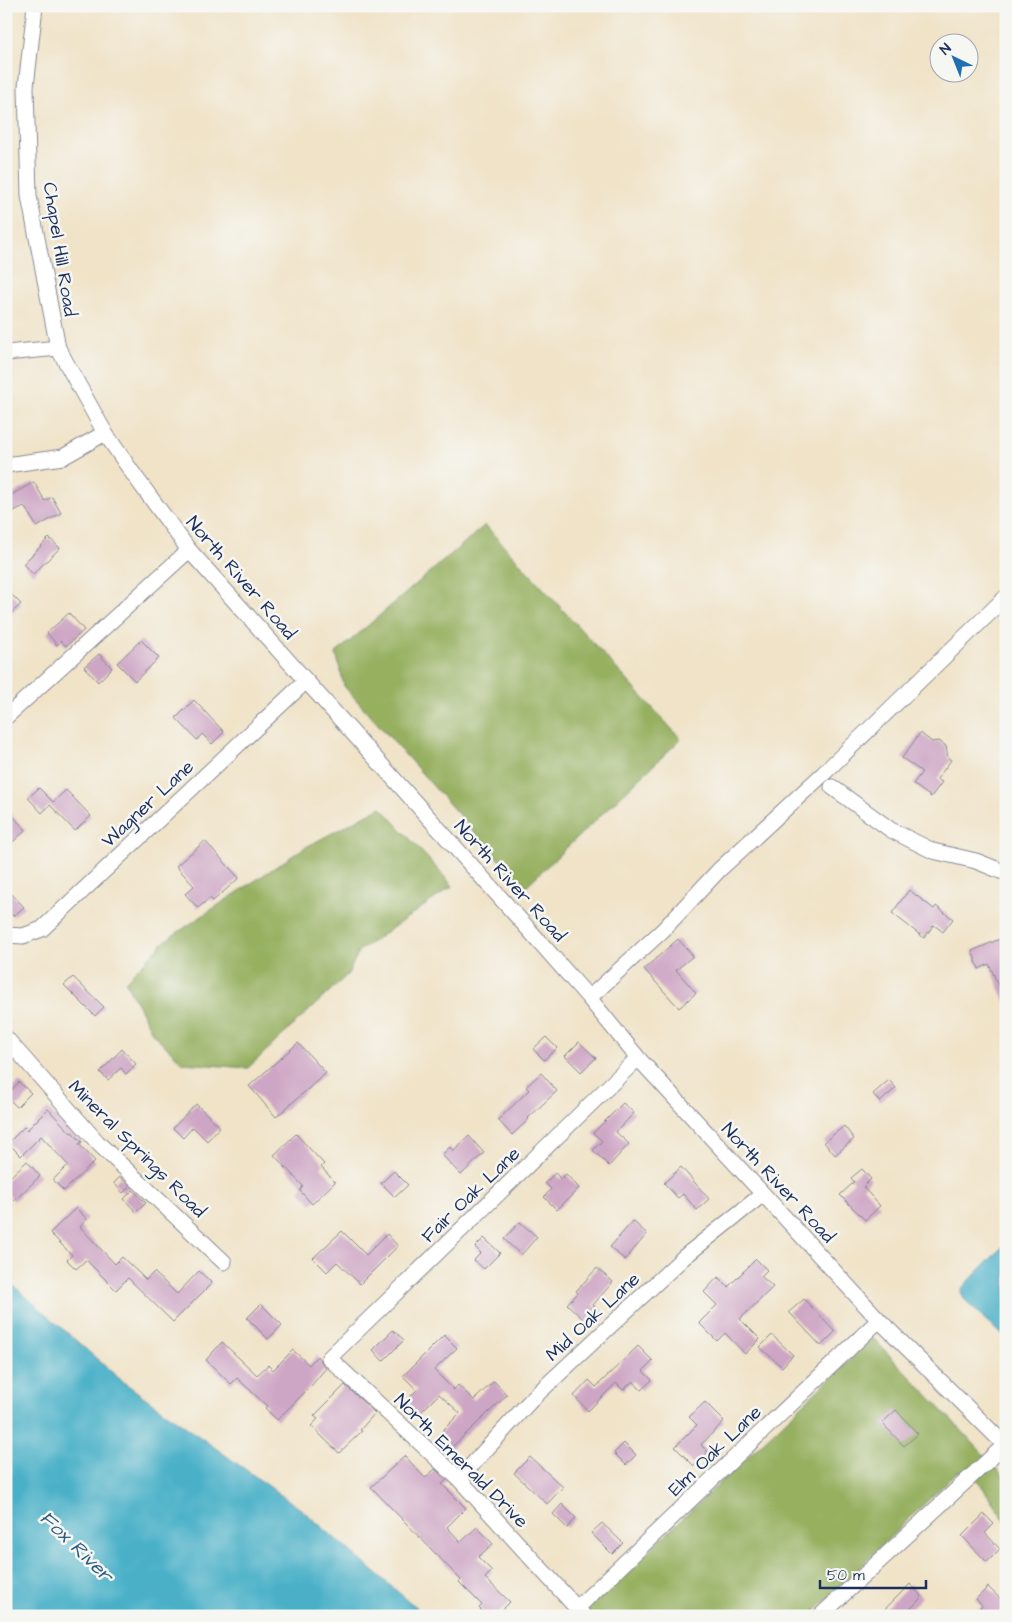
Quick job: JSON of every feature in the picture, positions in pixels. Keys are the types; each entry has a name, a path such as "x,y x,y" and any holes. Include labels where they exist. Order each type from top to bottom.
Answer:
{"street":[{"name":"Chapel Hill Road","path":"36,6 26,87 30,196 38,250 58,348"},
{"path":"6,353 58,348"},
{"name":"North River Road","path":"58,348 105,433 190,550 589,998 638,1058 707,1134 879,1320 1005,1445"},
{"path":"6,465 63,457 105,433"},
{"path":"6,717 190,550"},
{"path":"589,998 663,930 719,870 823,774 1006,597"},
{"name":"Wagner Lane","path":"6,936 23,936 42,929 306,681"},
{"path":"832,787 891,830 932,851 976,861 1006,873"},
{"name":"Mineral Springs Road","path":"6,1038 100,1144 224,1262"},
{"name":"Fair Oak Lane","path":"329,1358 638,1058"},
{"name":"Mid Oak Lane","path":"459,1479 534,1398 684,1257 763,1194"},
{"name":"Elm Oak Lane","path":"580,1612 879,1320"},
{"name":"North Emerald Drive","path":"329,1358 459,1479 580,1612"},
{"path":"820,1616 1005,1445"}],"green space":[{"path":"485,525 681,739 524,888 344,686 336,653"},
{"path":"381,807 453,886 359,951 348,974 248,1068 183,1063 153,1034 125,981 166,940 304,848"},
{"path":"873,1338 1006,1479 1006,1522 979,1482 958,1471 810,1616 593,1616 587,1609"}],"water":[{"path":"1006,1243 1006,1335 998,1332 964,1299 961,1293 963,1287"},
{"name":"Fox River","path":"6,1279 122,1381 302,1510 426,1616 6,1616"}],"building":[{"path":"34,482 45,501 52,497 61,513 37,527 24,506 6,515 6,498"},
{"path":"49,538 60,548 33,574 23,564"},
{"path":"6,589 21,604 6,618"},
{"path":"69,613 84,630 66,646 61,641 57,645 47,633"},
{"path":"141,640 159,658 135,681 117,663"},
{"path":"99,654 112,668 98,682 84,667"},
{"path":"194,700 224,732 212,744 202,734 197,740 176,718"},
{"path":"920,733 932,742 939,741 946,746 948,758 951,760 937,779 942,782 931,797 913,784 922,772 902,758"},
{"path":"39,788 53,802 66,790 91,816 75,831 50,805 42,813 28,798"},
{"path":"6,809 26,830 6,848"},
{"path":"205,841 239,878 213,901 210,898 198,908 185,894 194,886 176,866"},
{"path":"6,888 24,907 13,916 6,909"},
{"path":"909,890 934,909 936,906 953,919 943,932 934,925 924,938 892,913"},
{"path":"1002,938 1006,947 1006,1003 989,964 979,969 972,951"},
{"path":"678,939 693,956 676,970 696,993 679,1008 644,969"},
{"path":"73,977 104,1007 95,1016 64,985"},
{"path":"546,1037 557,1048 544,1060 533,1049"},
{"path":"579,1042 596,1058 581,1072 565,1056"},
{"path":"298,1043 326,1073 276,1117 249,1086"},
{"path":"122,1049 136,1064 126,1074 121,1068 108,1080 100,1072"},
{"path":"541,1073 557,1091 512,1135 498,1120 529,1090 526,1087"},
{"path":"889,1080 896,1088 880,1102 873,1094"},
{"path":"19,1082 31,1093 17,1107 6,1096"},
{"path":"623,1103 634,1113 616,1132 629,1144 609,1166 593,1150 602,1141 593,1133"},
{"path":"196,1104 220,1127 207,1141 193,1127 183,1138 173,1128"},
{"path":"48,1109 82,1142 79,1144 95,1161 64,1191 53,1180 68,1165 41,1136 21,1156 8,1143 24,1127 27,1130"},
{"path":"844,1126 854,1139 835,1155 824,1142"},
{"path":"296,1134 324,1164 321,1167 335,1182 312,1204 300,1191 303,1186 274,1155"},
{"path":"469,1136 484,1153 461,1175 442,1155 450,1147 453,1151"},
{"path":"27,1161 40,1176 14,1201 6,1192 6,1181"},
{"path":"681,1167 709,1199 697,1210 683,1194 678,1198 664,1183"},
{"path":"862,1169 871,1179 863,1187 880,1206 865,1220 840,1195 854,1182 851,1178"},
{"path":"394,1171 408,1185 395,1197 381,1183"},
{"path":"555,1173 561,1179 566,1174 579,1188 557,1210 544,1197 551,1189 545,1183"},
{"path":"120,1177 130,1186 123,1193 114,1183"},
{"path":"133,1190 146,1203 136,1212 124,1199"},
{"path":"76,1208 87,1219 80,1227 115,1264 122,1257 146,1280 154,1272 177,1294 199,1271 212,1283 173,1322 128,1278 116,1290 86,1260 76,1269 67,1260 72,1255 50,1233"},
{"path":"633,1221 647,1234 625,1260 610,1247"},
{"path":"520,1222 537,1237 521,1255 504,1239"},
{"path":"342,1231 366,1255 387,1234 398,1246 360,1284 337,1262 327,1272 313,1258"},
{"path":"484,1238 500,1253 484,1269 474,1260 481,1253 475,1247"},
{"path":"756,1259 767,1270 761,1276 773,1287 740,1319 760,1339 745,1354 725,1333 717,1341 699,1323 717,1305 704,1292 718,1277 728,1287"},
{"path":"597,1268 613,1282 593,1305 598,1309 586,1322 567,1304"},
{"path":"804,1299 835,1332 821,1346 789,1312"},
{"path":"261,1304 282,1325 268,1339 247,1318"},
{"path":"393,1330 404,1340 383,1361 373,1350"},
{"path":"444,1335 457,1348 434,1370 454,1390 458,1385 474,1400 494,1381 507,1395 451,1448 438,1435 460,1413 439,1394 418,1415 405,1402 417,1390 403,1376"},
{"path":"772,1335 793,1355 782,1367 760,1347"},
{"path":"222,1342 257,1375 268,1365 273,1370 293,1350 309,1365 317,1356 326,1368 277,1420 265,1408 267,1406 237,1378 231,1384 206,1360"},
{"path":"638,1346 653,1361 643,1371 652,1380 641,1390 633,1381 623,1390 616,1383 588,1411 574,1396 589,1380 596,1387"},
{"path":"345,1385 375,1413 360,1430 362,1431 339,1453 311,1426 318,1419 314,1416"},
{"path":"705,1402 724,1421 701,1445 708,1452 694,1466 675,1447 697,1425 689,1417"},
{"path":"896,1410 918,1434 904,1446 882,1423"},
{"path":"624,1443 636,1455 626,1465 614,1453"},
{"path":"405,1456 425,1478 435,1469 447,1480 442,1484 466,1508 447,1527 461,1542 477,1527 493,1544 478,1557 492,1571 485,1578 510,1602 496,1616 487,1616 479,1608 482,1605 459,1582 461,1580 371,1487"},
{"path":"530,1457 563,1487 547,1504 514,1473"},
{"path":"562,1504 576,1518 567,1528 553,1514"},
{"path":"984,1514 994,1524 985,1533 1000,1549 987,1562 962,1536"},
{"path":"602,1523 623,1543 612,1554 591,1533"},
{"path":"910,1584 922,1597 903,1616 878,1616"},
{"path":"988,1587 1006,1604 1006,1607 997,1616 973,1616 982,1606 976,1599"}]}
